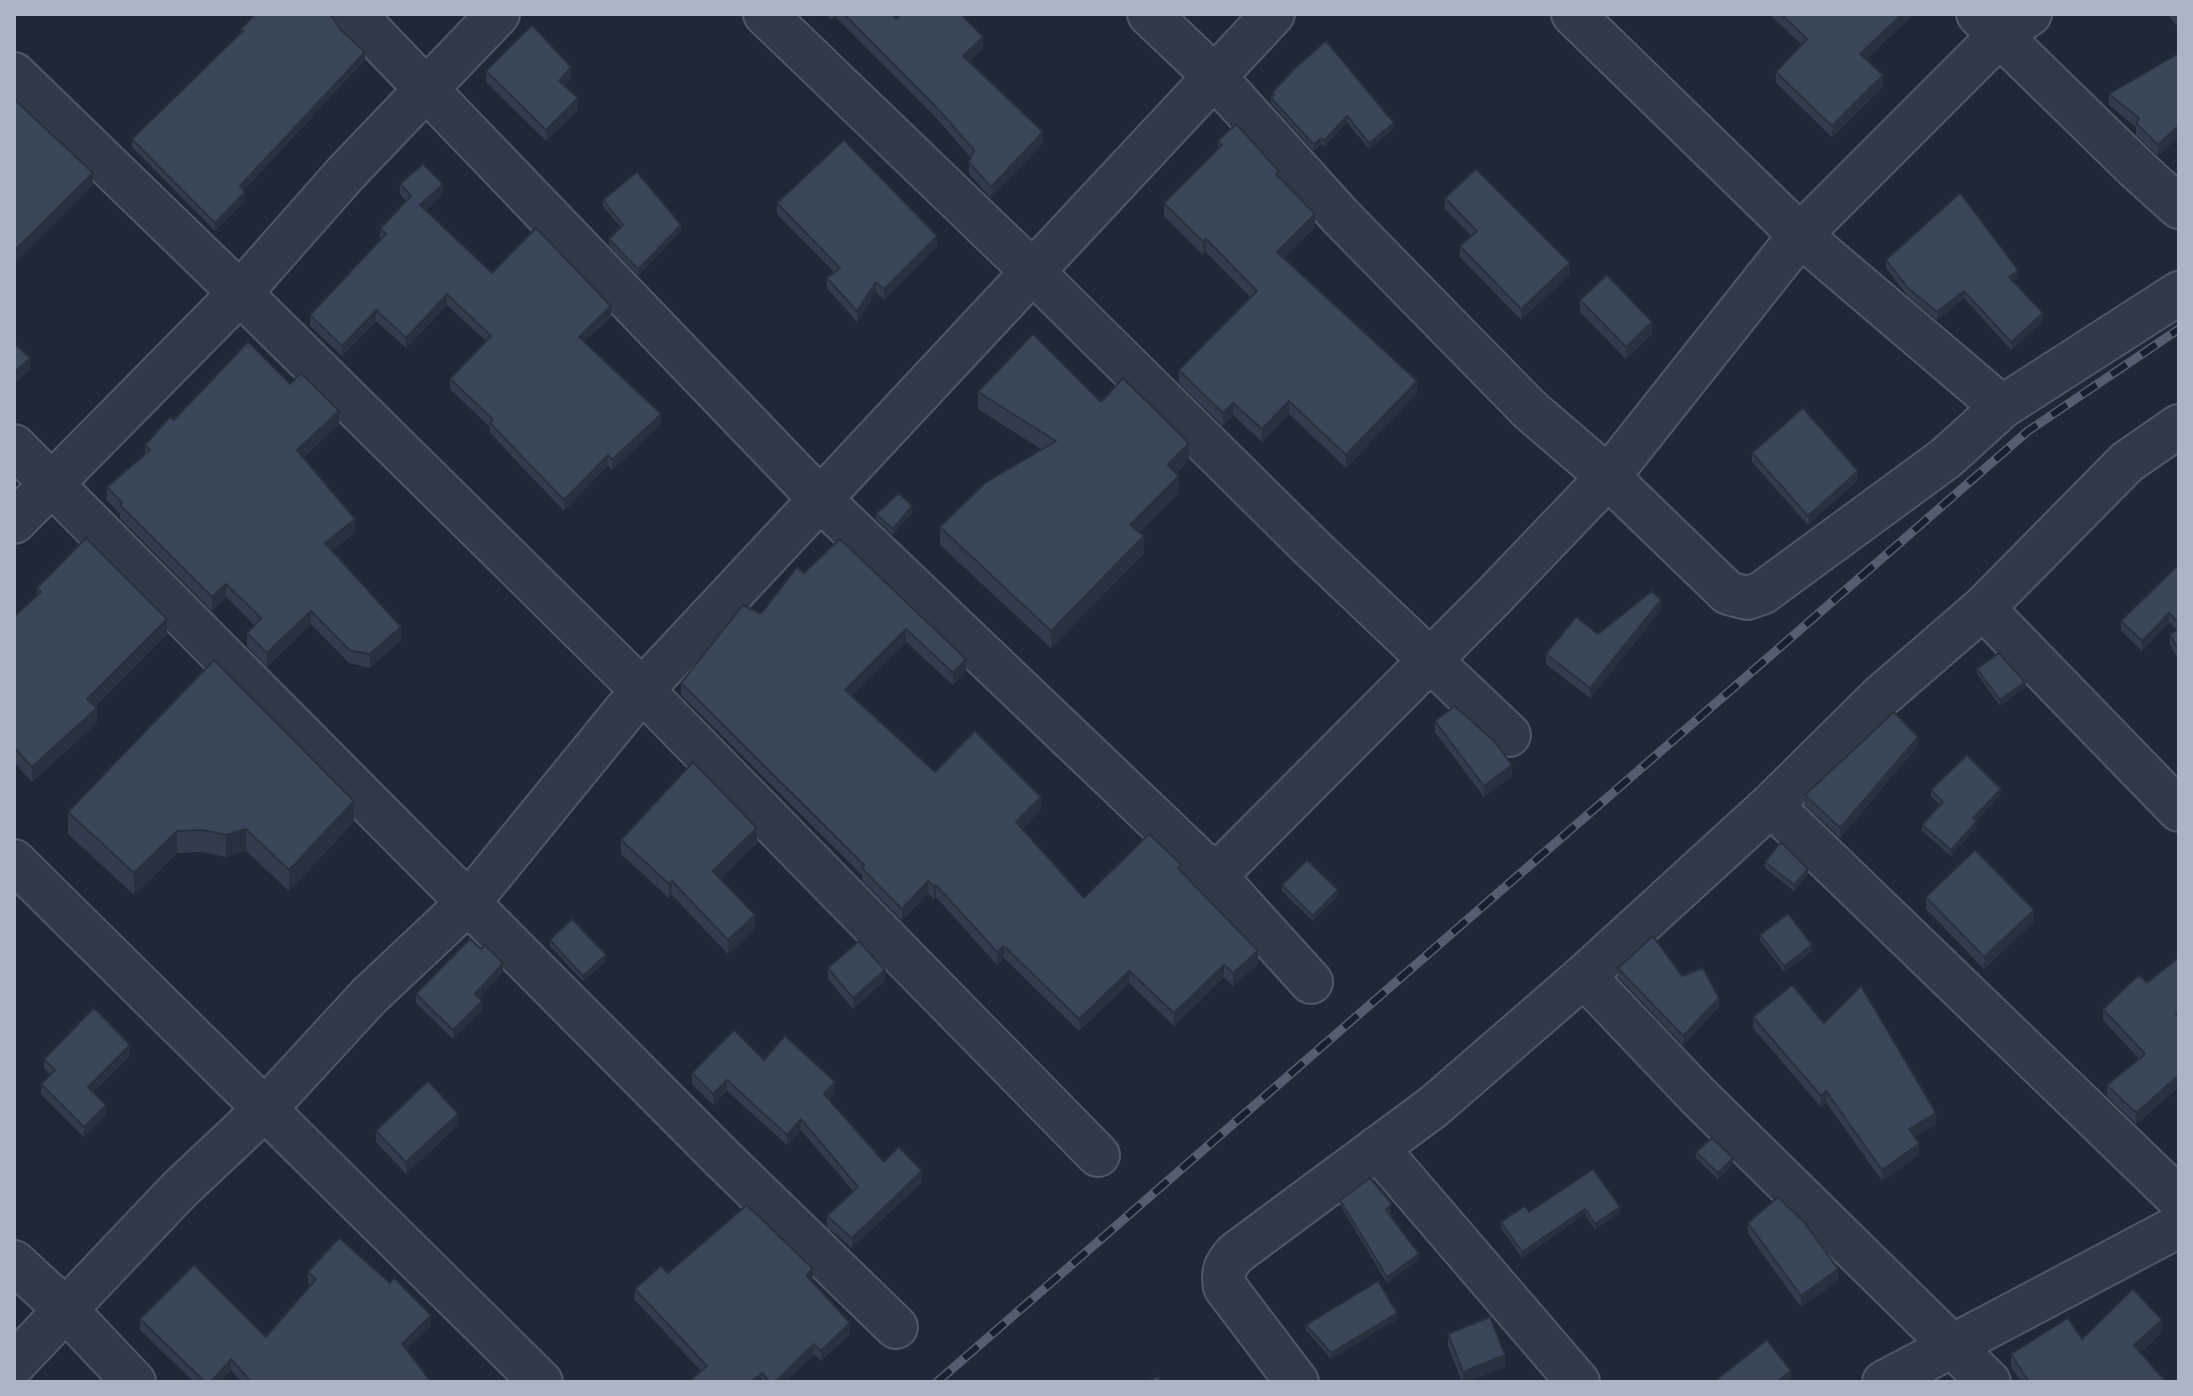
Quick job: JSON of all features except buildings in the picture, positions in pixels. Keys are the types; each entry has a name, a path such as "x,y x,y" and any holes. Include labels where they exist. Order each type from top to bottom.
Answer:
{"street":[{"path":"354,14 821,500 1047,719 1215,876 1311,982"},
{"path":"14,522 240,293 346,173 498,14"},
{"path":"765,14 1033,272 1311,547 1509,735"},
{"path":"1149,14 1213,75 1340,216 1530,410 1608,477 1728,593 1747,598 1762,593 1946,458 2002,407 2179,293"},
{"path":"14,1364 179,1190 265,1109 369,996 469,902 642,690 1273,14"},
{"path":"1573,14 1800,235 2002,407"},
{"path":"1215,876 1608,477 1800,235 2003,21 2138,170 2179,207"},
{"path":"14,74 642,690 1098,1155"},
{"path":"1297,1382 1225,1287 1222,1274 1226,1263 1433,1107 1584,976 1771,805 1879,698 1983,608 2127,462 2179,426"},
{"path":"14,446 723,1159 896,1327"},
{"path":"1983,608 2179,810"},
{"path":"1771,805 2179,1199"},
{"path":"14,861 541,1382"},
{"path":"1584,976 1698,1096 1989,1382"},
{"path":"1377,1148 1578,1382"},
{"path":"1884,1382 2179,1226"},
{"path":"14,1262 66,1310 134,1382"}],"railway":[{"path":"937,1382 2028,431 2179,329"}]}
